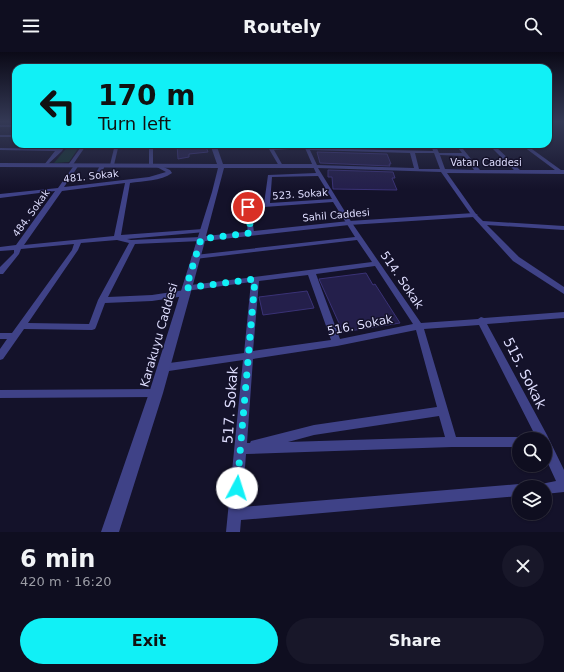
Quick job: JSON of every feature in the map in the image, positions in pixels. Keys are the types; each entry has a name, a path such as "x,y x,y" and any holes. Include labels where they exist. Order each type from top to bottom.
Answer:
{"street":[{"name":"484. Sokak","path":"0,272 17,253 18,248 61,189 82,148"},
{"path":"112,165 116,148"},
{"path":"152,148 154,165"},
{"path":"214,148 221,166"},
{"path":"271,148 281,166"},
{"name":"514. Sokak","path":"306,148 315,166 349,223 419,326 452,442"},
{"path":"366,148 465,155"},
{"path":"434,148 443,172 474,215 516,259 564,291"},
{"path":"460,148 478,171"},
{"path":"494,148 519,172"},
{"path":"528,148 562,173"},
{"path":"0,149 60,150"},
{"path":"46,165 60,150"},
{"path":"412,151 417,170"},
{"name":"Vatan Caddesi","path":"0,165 315,166 443,172 478,171 562,173"},
{"path":"103,165 100,171 112,178"},
{"name":"481. Sokak","path":"0,196 158,177 169,173 168,171 154,165"},
{"name":"Karakuyu Caddesi","path":"110,532 156,393 162,368 215,192 221,166"},
{"path":"267,205 270,176 320,174"},
{"path":"117,238 128,181"},
{"name":"523. Sokak","path":"251,233 248,207 335,200"},
{"name":"Sahil Caddesi","path":"202,235 251,233 349,223 474,215"},
{"path":"483,223 564,228"},
{"path":"117,238 134,242 202,235"},
{"path":"0,249 117,238 202,235"},
{"path":"195,257 360,238"},
{"path":"0,356 75,250 79,241"},
{"path":"21,326 92,326 102,300 134,242"},
{"path":"102,300 152,298 255,279 377,264"},
{"path":"311,272 337,343"},
{"name":"517. Sokak","path":"234,532 255,279"},
{"name":"516. Sokak","path":"162,368 337,343 419,326 482,320 564,315"},
{"name":"515. Sokak","path":"482,320 539,432"},
{"path":"0,336 14,336"},
{"path":"0,394 156,393"},
{"path":"241,449 314,430 443,411"},
{"path":"241,449 452,442 512,442"},
{"path":"552,459 564,485 552,487"},
{"path":"235,514 512,491"}],"green space":[{"path":"67,148 78,148 69,162 54,163"}],"building":[{"path":"177,148 206,148 208,152 189,154 189,157 178,159"},
{"path":"317,152 387,154 391,164 389,164 390,166 320,163"},
{"path":"328,170 393,172 395,178 392,178 397,190 333,189 332,177 328,177"},
{"path":"366,273 373,285 375,284 400,323 343,332 319,279"},
{"path":"307,291 314,308 263,315 259,297"}],"route":[{"path":"237,488 255,279 186,288 201,239 251,233 248,207"}]}
